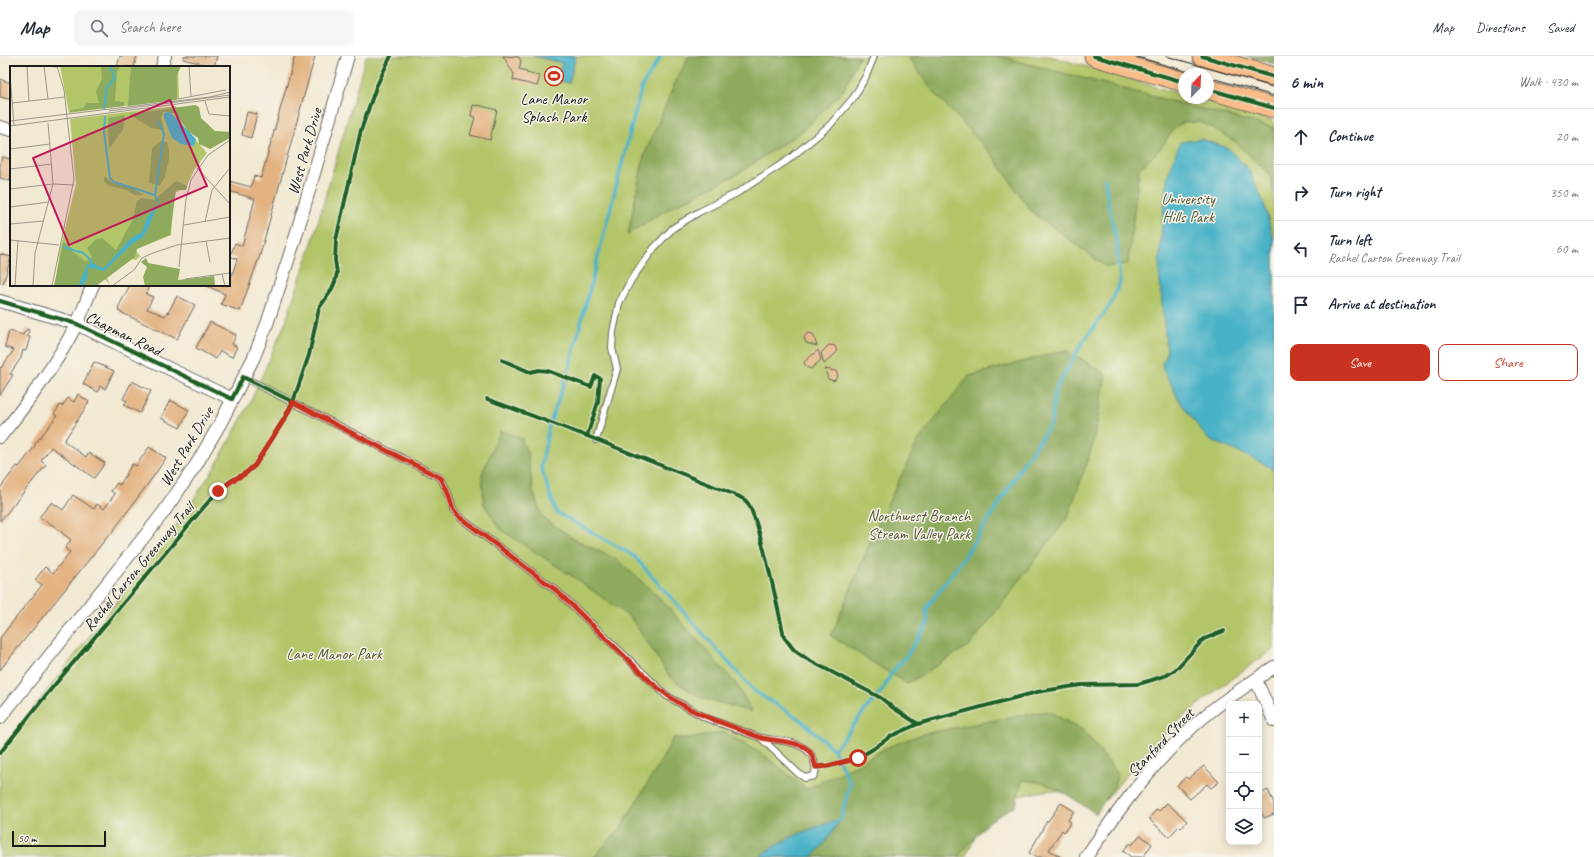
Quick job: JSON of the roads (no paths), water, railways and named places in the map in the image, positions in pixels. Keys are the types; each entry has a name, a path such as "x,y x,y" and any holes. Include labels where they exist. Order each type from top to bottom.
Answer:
{"main road":[{"path":"1094,56 1178,80"},
{"path":"1202,56 1274,77"},
{"path":"1214,91 1274,108"}],"street":[{"path":"162,66 165,56"},
{"name":"West Park Drive","path":"0,718 163,513 196,465 244,377 254,357 267,324 294,242 348,56"},
{"path":"0,127 10,130"},
{"path":"0,437 20,413 62,352 77,324 93,286"},
{"name":"Chapman Road","path":"0,301 77,324 232,399"},
{"name":"Stanford Street","path":"1086,857 1118,813 1166,753 1216,708 1274,667"},
{"path":"1256,680 1274,721"}],"lane":[{"path":"596,440 617,369 612,348 613,332 619,303 631,280 654,248 673,228 699,212 736,193 788,160 830,125 854,97 866,76 874,56"},
{"path":"244,377 441,478 448,493 453,510 458,516 557,591 666,696 706,718 761,738 797,744 804,747 812,756 816,767 816,773 814,776 805,778 799,774 761,738"}],"water":[{"path":"533,56 576,56 569,83 557,80 562,63"},
{"path":"1201,139 1228,148 1249,170 1264,203 1274,242 1274,471 1268,466 1207,438 1180,402 1164,372 1162,363 1167,355 1159,272 1162,222 1168,174 1180,142"},
{"path":"841,819 824,844 812,857 760,857 788,839"}],"waterway":[{"path":"661,56 642,86 569,369 549,426 541,467 556,512 634,556 754,691 801,720 834,750 850,783 841,819 837,821"},
{"path":"834,750 882,691 891,674 907,655 928,623 926,609 965,556 1025,461 1051,424 1055,390 1083,342 1111,304 1120,282 1117,243 1108,202 1105,179"}],"tram line":[{"path":"1134,56 1178,69"},
{"path":"1166,56 1274,87"},
{"path":"1214,79 1274,96"}],"place":[{"name":"Lane Manor Splash Park","path":"554,76"}],"park label":[{"name":"University Hills Park","path":"1188,207"},
{"name":"Northwest Branch Stream Valley Park","path":"919,524"},
{"name":"Lane Manor Park","path":"334,653"}]}
